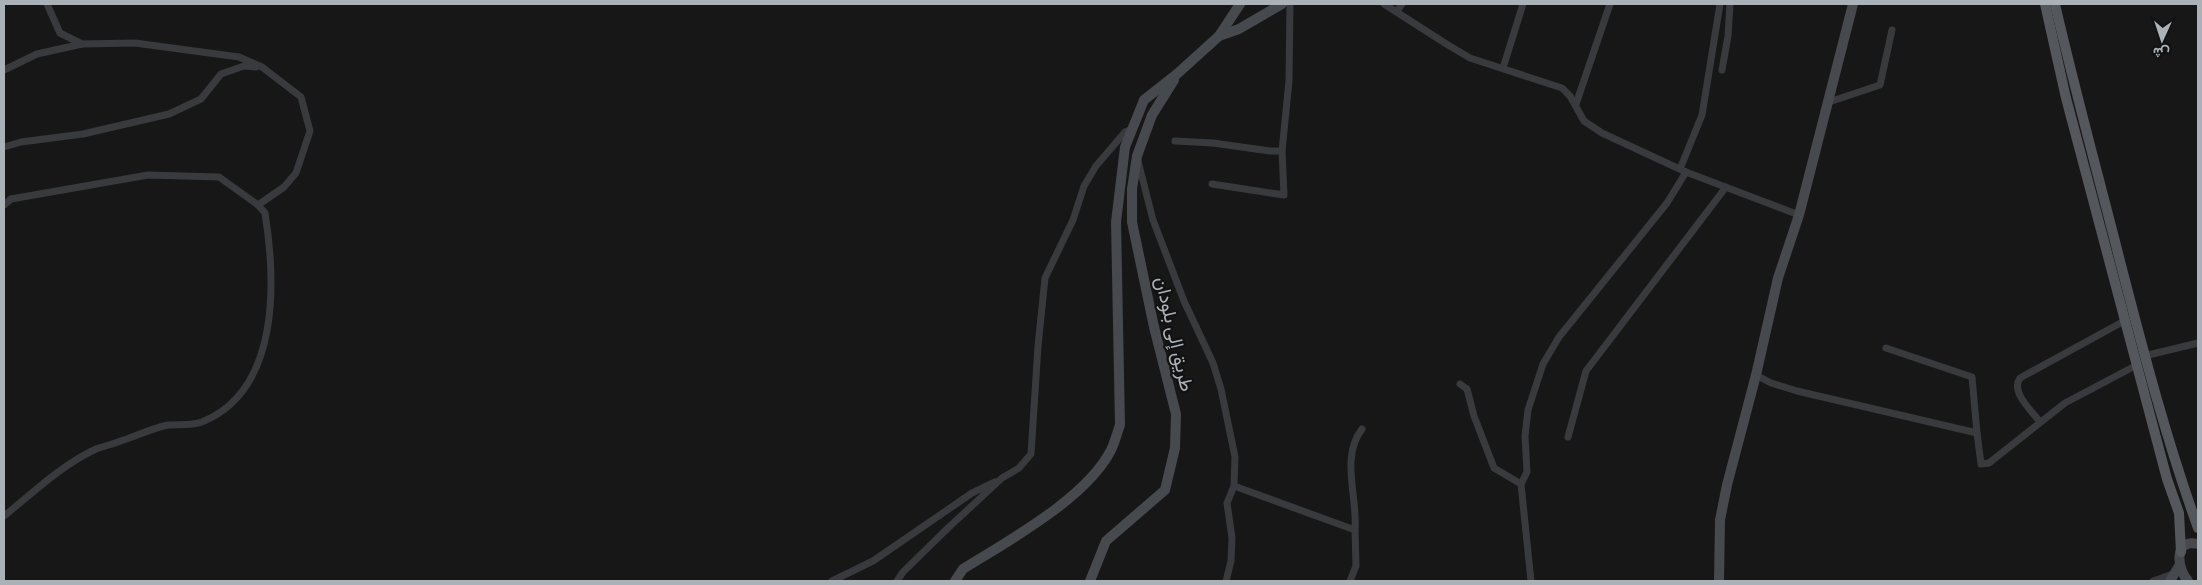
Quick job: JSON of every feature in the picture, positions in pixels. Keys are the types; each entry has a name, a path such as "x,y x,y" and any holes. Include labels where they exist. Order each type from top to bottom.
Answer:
{"main road":[{"path":"955,581 964,569 1067,500 1094,474 1111,451 1120,425 1116,222 1125,147 1144,100 1177,74 1219,36 1240,4"},
{"path":"1219,36 1239,29 1282,4"},
{"path":"1719,581 1720,520 1727,485 1756,375 1778,278 1799,215 1853,4"},
{"path":"2045,4 2066,98 2167,479 2179,513 2181,552"},
{"path":"2055,4 2076,94 2144,356 2180,476 2198,528"},
{"name":"طريق إلى بلودان","path":"1090,581 1106,541 1164,490 1175,448 1176,414 1154,327 1132,222 1132,189 1136,156 1152,115 1177,74"},
{"path":"2188,581 2174,574 2185,545 2192,542 2198,544"}],"street":[{"path":"47,4 60,33 82,44"},
{"path":"1212,184 1284,195 1282,151 1288,89 1290,4"},
{"path":"1384,4 1448,46 1470,58 1484,64 1504,68 1532,80 1562,88 1576,104 1584,121 1602,133 1683,171 1799,215"},
{"path":"1397,11 1402,4"},
{"path":"1504,68 1523,4"},
{"path":"1576,104 1610,4"},
{"path":"1531,581 1521,484 1527,472 1525,436 1528,410 1543,364 1559,337 1667,203 1683,171 1702,115 1720,4"},
{"path":"1722,70 1728,36 1730,4"},
{"path":"1829,102 1880,85 1892,30"},
{"path":"4,70 37,54 82,44 135,44 239,57 262,68 301,96 310,131 296,173 284,187 258,205"},
{"path":"4,147 20,142 83,134 169,114 201,99 221,74 244,66 262,68"},
{"path":"832,581 873,561 972,493 1019,468 1030,454 1038,346 1046,278 1073,220 1084,186 1096,166 1125,132 1132,129"},
{"path":"1175,141 1213,143 1282,151"},
{"path":"1136,156 1153,220 1184,301 1213,363 1221,389 1234,457 1234,486 1227,503 1232,546 1231,561 1226,581"},
{"path":"4,205 12,199 148,175 218,177 265,212 268,230 270,301 267,332 262,352 248,384 226,408 200,423 156,428 98,448 77,458 61,468 4,516"},
{"path":"1568,437 1586,371 1726,187"},
{"path":"2040,422 2017,389 2017,382 2020,378 2126,320"},
{"path":"2144,356 2198,343"},
{"path":"1886,348 1972,377 1981,464 1990,463 2040,422 2081,393 2137,365"},
{"path":"1756,375 1771,383 1797,391 1977,433"},
{"path":"1460,384 1467,389 1474,416 1494,468 1521,484"},
{"path":"1350,581 1356,566 1356,507 1351,457 1355,438 1362,429"},
{"path":"897,581 903,572 1002,478"},
{"path":"1234,486 1355,530"},
{"path":"2153,581 2174,574"}]}
